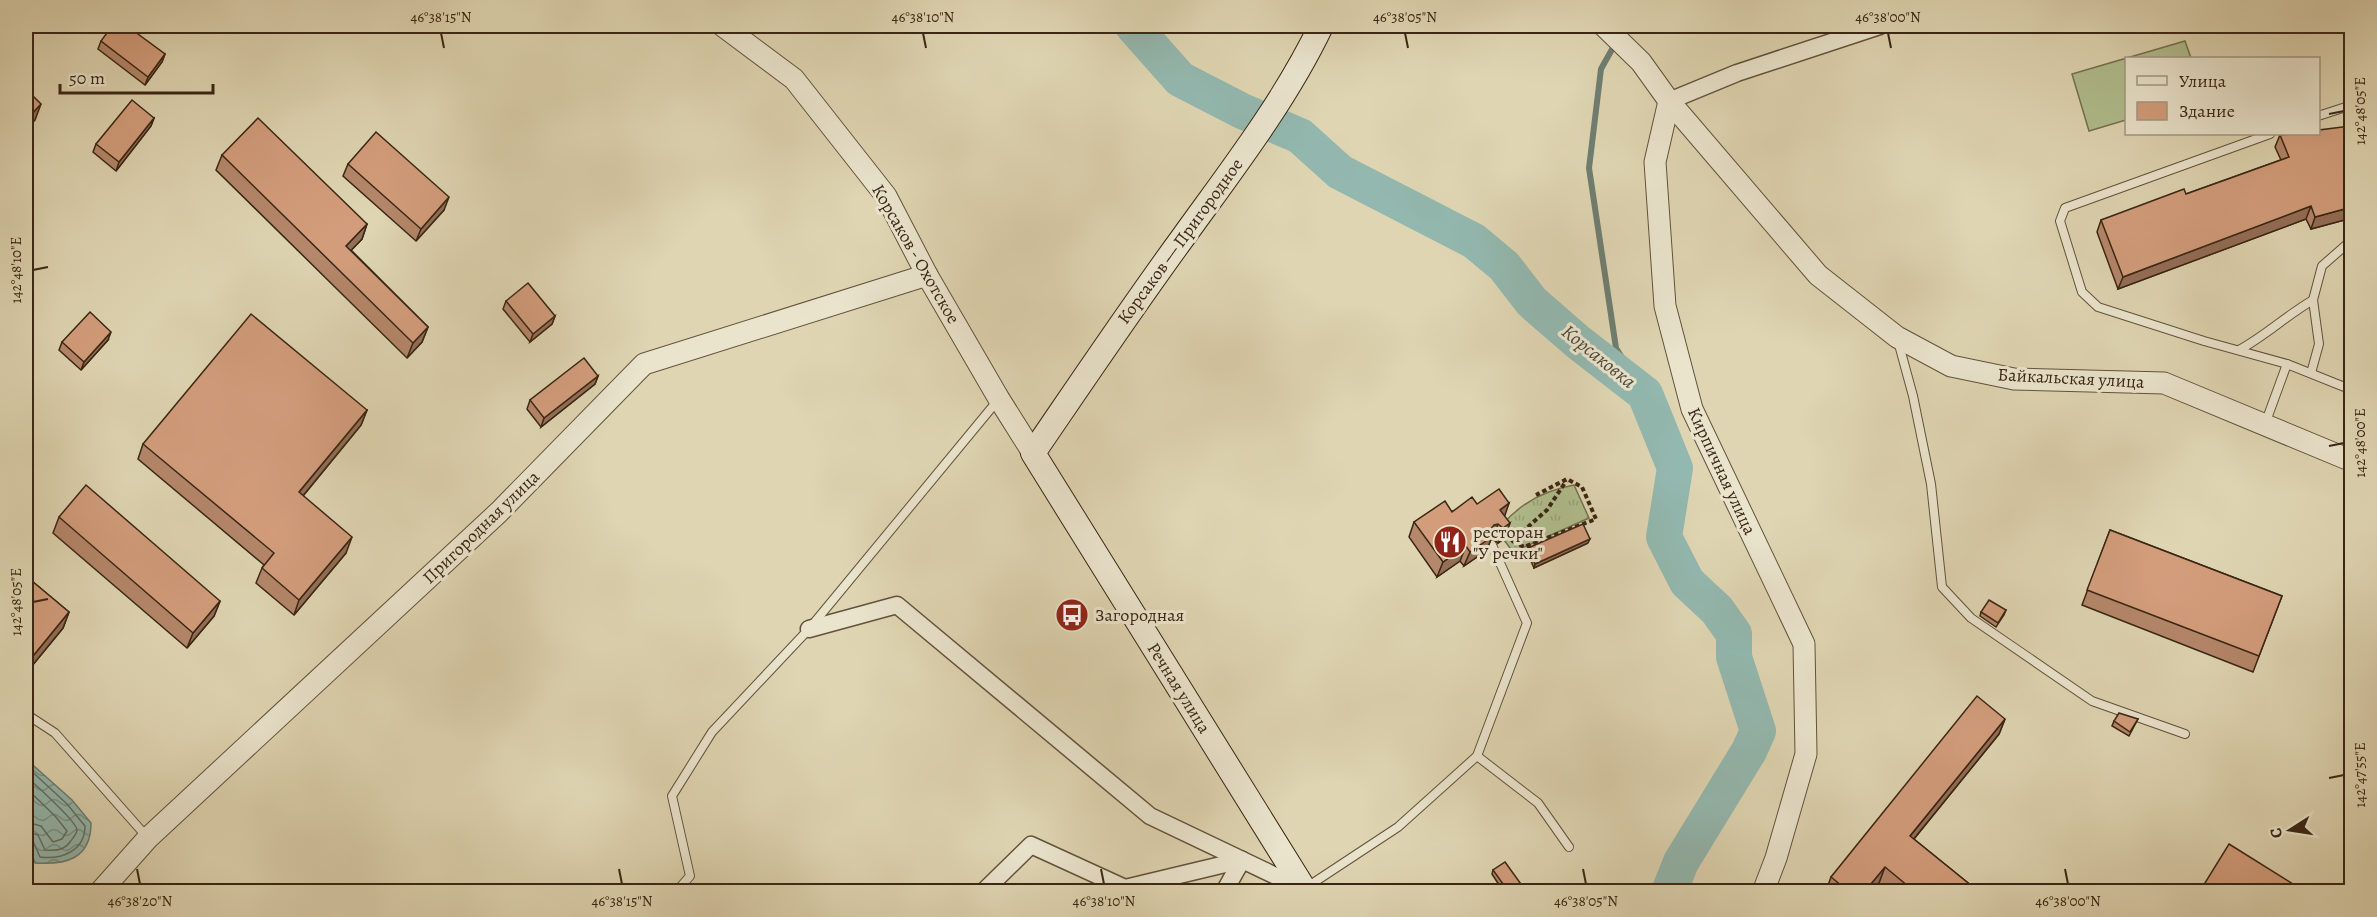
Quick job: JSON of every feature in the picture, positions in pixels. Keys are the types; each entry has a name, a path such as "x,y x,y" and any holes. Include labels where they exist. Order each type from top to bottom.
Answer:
{"main road":[{"name":"Корсаков — Пригородное","path":"1033,453 1138,300 1244,152 1285,91 1321,26"},
{"name":"Речная улица","path":"1033,453 1305,890"}],"street":[{"name":"Корсаков - Охотское","path":"723,26 794,79 886,196 927,275 1033,453"},
{"path":"1604,26 1641,62 1669,101 1737,73 1880,26"},
{"name":"Байкальская улица","path":"1669,101 1818,275 1897,338 1951,366 2014,379 2164,382 2352,461"},
{"name":"Кирпичная улица","path":"1669,101 1655,162 1665,306 1692,409 1804,644 1806,754 1776,858 1763,891"},
{"name":"Пригородная улица","path":"100,891 148,838 499,512 644,364 927,275"},
{"path":"808,629 897,604 1150,816 1305,890"},
{"path":"982,891 1031,845 1125,888 1242,860"},
{"path":"1224,891 1242,860"}],"lane":[{"path":"2320,116 2352,105"},
{"path":"2267,135 2066,208 2060,221 2082,292 2098,307 2287,364 2352,390"},
{"path":"2311,373 2319,344 2313,300 2322,266 2346,245 2352,244"},
{"path":"2239,350 2261,338 2290,314 2313,300"},
{"path":"1897,338 1913,396 1931,484 1942,587 1971,618 2092,701 2185,734"},
{"path":"2265,424 2287,364"},
{"path":"676,891 690,876 672,796 712,732 808,629 999,399"},
{"path":"1305,890 1398,827 1477,756 1527,623 1494,549"},
{"path":"26,714 55,733 148,838"},
{"path":"1477,756 1538,803 1569,847"}],"path":[{"path":"1536,495 1567,479"},
{"path":"1513,541 1524,547 1596,519 1582,487 1567,479"},
{"path":"1494,549 1513,541 1547,510 1567,479"}],"green space":[{"path":"2185,41 2191,57 2130,57"},
{"path":"2125,58 2125,120 2089,131 2072,74"},
{"path":"1574,485 1589,518 1513,552 1504,540 1503,524 1510,516 1535,498"}],"water":[{"path":"26,759 72,800 91,823 87,845 75,857 57,863 35,863 26,837"}],"building":[{"path":"112,26 127,26 165,54 148,77 101,41"},
{"path":"26,89 41,104 26,120"},
{"path":"132,100 154,118 119,162 96,144"},
{"path":"258,118 367,224 346,246 428,327 413,343 222,155"},
{"path":"2350,126 2352,132 2352,207 2315,217 2311,206 2123,277 2101,220 2184,189 2186,194 2289,157 2280,135 2320,135 2320,130"},
{"path":"376,132 449,197 421,229 348,164"},
{"path":"528,283 555,316 533,334 506,301"},
{"path":"90,312 111,332 84,362 62,342"},
{"path":"251,314 367,410 299,492 352,537 299,600 262,568 274,553 143,444"},
{"path":"584,358 598,376 544,418 530,400"},
{"path":"86,485 220,601 193,633 59,517"},
{"path":"1499,489 1509,503 1500,510 1510,523 1503,528 1498,524 1494,525 1491,529 1493,536 1470,552 1466,546 1443,562 1414,522 1445,501 1452,512 1472,497 1477,504"},
{"path":"1583,524 1590,539 1535,564 1528,548"},
{"path":"2110,530 2282,596 2259,656 2087,590"},
{"path":"26,576 69,612 33,656 26,650"},
{"path":"1989,600 2006,610 1998,623 1981,612"},
{"path":"1977,696 2005,719 1910,836 1978,891 1914,891 1885,867 1865,891 1848,891 1831,877"},
{"path":"2119,713 2138,719 2130,732 2114,721"},
{"path":"2229,844 2304,891 2200,891"},
{"path":"1505,862 1526,891 1508,891 1493,870"}],"waterway":[{"name":"Корсаковка","path":"1133,26 1180,79 1242,111 1300,136 1340,172 1474,241 1504,266 1532,302 1578,342 1645,394 1675,468 1664,537 1687,582 1717,610 1734,634 1734,657 1758,731 1749,751 1681,862 1669,892"},
{"path":"1615,44 1601,69 1589,168 1616,348 1645,394"}],"place":[{"name":"ресторан \"У речки\"","path":"1450,542"},
{"name":"Загородная","path":"1072,615"}]}
